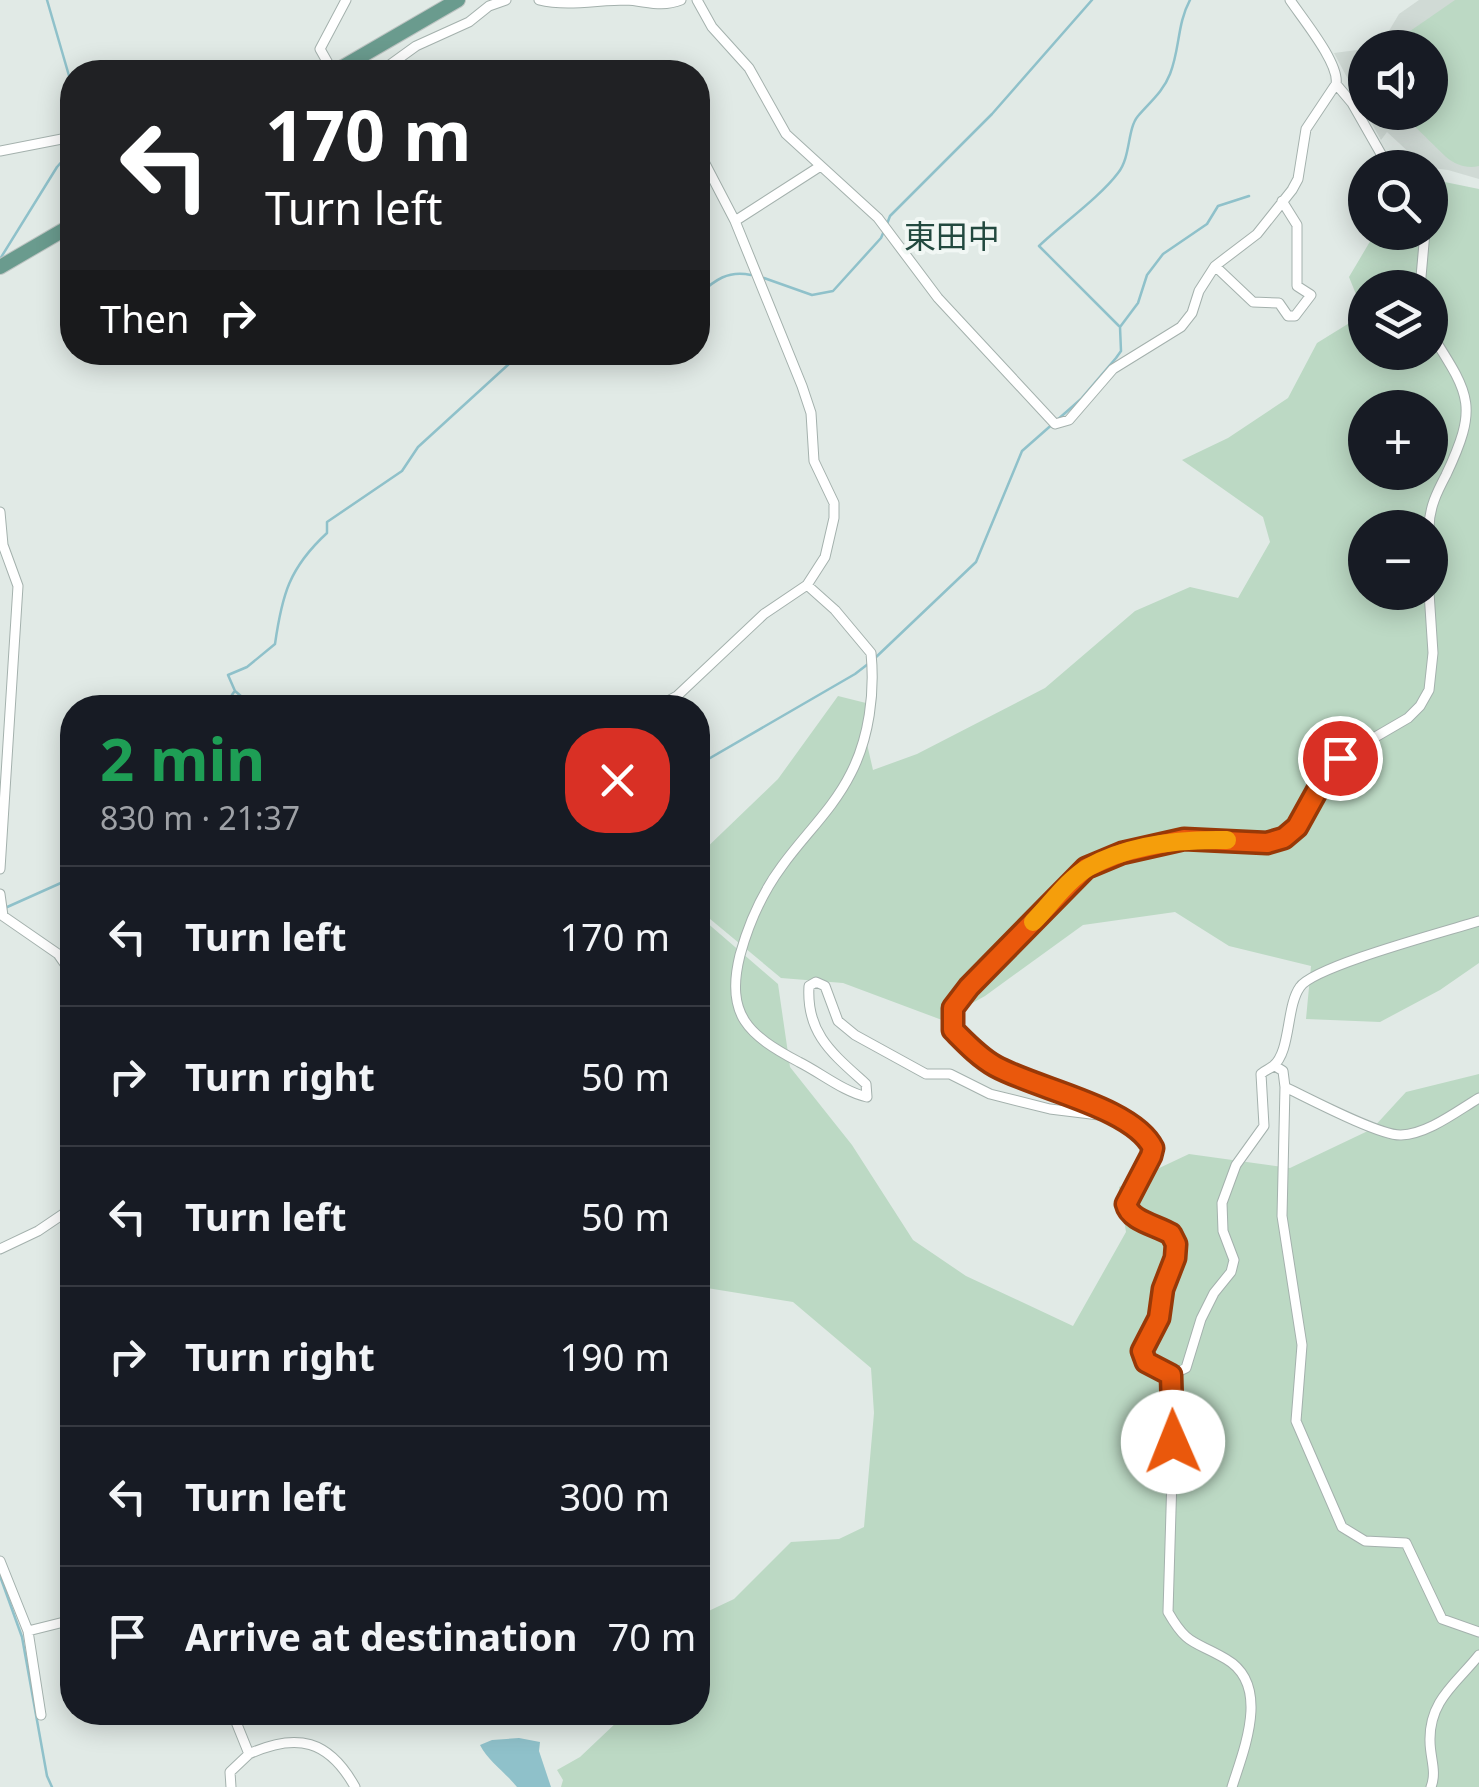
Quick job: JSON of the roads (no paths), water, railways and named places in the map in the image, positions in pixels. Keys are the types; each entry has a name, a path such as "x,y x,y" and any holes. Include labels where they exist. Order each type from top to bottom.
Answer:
{"main road":[{"path":"354,60 458,0"},
{"path":"0,267 60,232"}],"street":[{"path":"326,60 320,49 346,0"},
{"path":"397,60 506,0"},
{"path":"538,0 564,4 631,0 655,6 680,0"},
{"path":"697,0 712,27 749,68 786,134 878,218 938,298 1055,424 1069,420 1113,370 1181,328 1192,314 1198,291 1216,266 1257,234 1298,179 1306,129 1338,76 1290,0"},
{"path":"1336,84 1352,102 1379,150"},
{"path":"0,151 60,139"},
{"path":"735,220 819,167"},
{"path":"678,695 764,614 807,585 825,557 834,518 834,503 814,461 811,412 735,220 710,173"},
{"path":"1216,266 1253,302 1279,303 1288,316 1295,316 1310,295 1297,286 1297,225 1282,201"},
{"path":"1430,510 1466,440 1471,420 1466,392 1448,362"},
{"path":"0,512 2,545 18,586 0,870"},
{"path":"807,585 835,610 870,654 869,715 852,772 812,833 783,864 748,926 733,980 738,1012 768,1046 867,1098 866,1084 817,1034 808,1010 809,986 816,982 826,986 838,1021 926,1074 950,1074 990,1094 1050,1110 1120,1117"},
{"path":"1171,1375 1146,1362 1142,1351 1159,1318 1176,1244 1171,1234 1127,1211 1126,1204 1153,1148 1142,1131 1120,1117 993,1065 953,1030 953,1008 1086,868 1122,853 1184,839 1267,843 1284,838 1297,827 1340,758 1408,718 1429,690 1433,653 1430,610"},
{"path":"0,894 2,917 60,957"},
{"path":"1171,1375 1186,1368 1201,1319 1214,1292 1231,1272 1234,1260 1223,1231 1222,1204 1236,1165 1264,1126 1261,1074 1274,1066 1284,1044 1292,1002 1306,979 1479,921"},
{"path":"1274,1066 1283,1071 1285,1087 1282,1216 1302,1345 1296,1421 1342,1527 1365,1541 1406,1544 1442,1619 1479,1632"},
{"path":"1285,1087 1378,1129 1403,1136 1430,1126 1479,1098"},
{"path":"0,1249 60,1216"},
{"path":"1171,1375 1174,1409 1168,1612 1182,1638 1234,1664 1251,1692 1243,1752 1232,1787"},
{"path":"0,1561 28,1632 41,1715"},
{"path":"28,1632 60,1623"},
{"path":"1431,1787 1435,1775 1430,1740 1433,1714 1454,1680 1479,1655"},
{"path":"237,1725 249,1754"},
{"path":"232,1787 230,1772 249,1754 287,1741 318,1745 345,1768 355,1787"}],"water":[{"path":"519,1738 540,1742 539,1751 551,1787 517,1787 480,1745"}],"waterway":[{"path":"47,0 64,60"},
{"path":"887,224 890,216 992,114 1092,0"},
{"path":"1119,326 1039,246 1101,191 1122,166 1138,116 1170,74 1190,0"},
{"path":"0,259 60,164"},
{"path":"874,659 976,562 1022,451 1081,399 1116,358 1121,351 1120,327 1138,303 1147,275 1163,254 1207,224 1218,206 1249,196"},
{"path":"764,278 812,295 833,291 884,231"},
{"path":"710,285 735,274 751,275"},
{"path":"240,695 228,675 247,667 275,644 289,583 304,558 327,533 327,522 402,471 418,447 508,365"},
{"path":"710,758 868,664"},
{"path":"5,908 60,883"},
{"path":"0,1576 22,1637 52,1787"}],"district":[{"name":"東田中","path":"952,235"}]}
